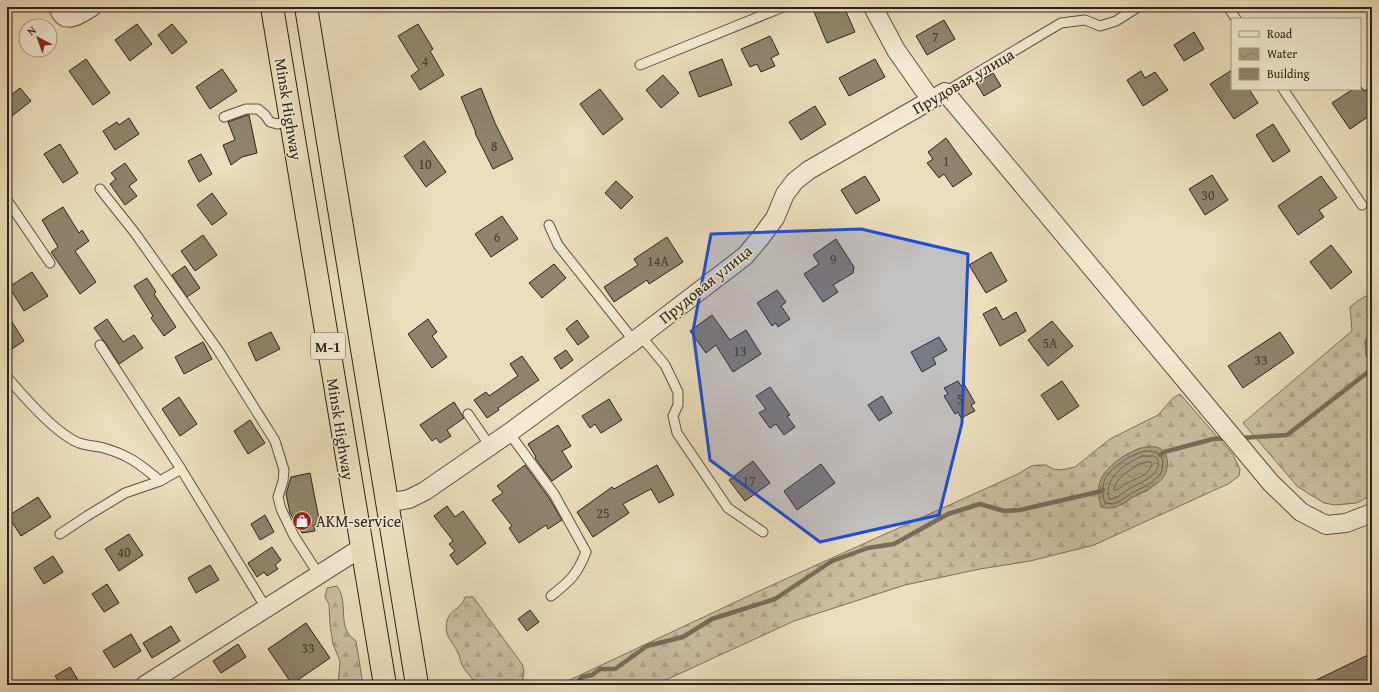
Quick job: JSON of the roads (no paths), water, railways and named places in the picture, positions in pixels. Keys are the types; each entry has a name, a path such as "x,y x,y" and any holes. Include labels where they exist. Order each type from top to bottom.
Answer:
{"highway":[{"name":"Minsk Highway","path":"272,7 385,685"},
{"name":"Minsk Highway","path":"306,7 417,685"}],"street":[{"path":"58,7 63,16 68,18 74,17 92,7"},
{"path":"873,7 896,50 938,96 1271,483 1301,512 1326,525 1346,523 1372,513"},
{"name":"Прудовая улица","path":"387,503 409,499 425,491 508,433 745,256 775,218 785,194 795,181 808,170 938,96"},
{"path":"145,685 361,548"}],"lane":[{"path":"640,64 783,7"},
{"name":"Прудовая улица","path":"938,96 1061,23 1085,20 1100,26 1116,21 1138,7"},
{"path":"1228,7 1235,18"},
{"path":"1284,90 1362,205"},
{"path":"224,117 246,109 258,109 270,122 277,124 291,121"},
{"path":"100,189 135,233 218,350 275,441 284,470 283,481 278,497 281,509 294,536 319,575"},
{"path":"7,200 50,263"},
{"path":"549,225 558,244 637,338 665,365 678,392 678,405 673,416 677,433 728,508 763,532"},
{"path":"100,346 181,469 266,608"},
{"path":"7,377 56,428 78,443 129,457 143,466 160,481"},
{"path":"468,414 490,446"},
{"path":"508,433 554,494 586,552 581,567 569,582 551,596"},
{"path":"60,534 125,493 160,481 181,469"}],"water":[{"path":"1372,329 1372,361 1366,356 1365,341"},
{"path":"1157,447 1163,450 1166,454 1168,463 1164,477 1152,487 1119,506 1112,508 1101,507 1098,489 1104,474 1120,458 1140,448"}],"waterway":[{"path":"1240,438 1287,435 1372,369"},
{"path":"1160,455 1164,452 1213,439 1228,438"},
{"path":"575,685 582,677 592,675 600,669 615,669 647,646 683,637 712,619 775,599 832,561 868,548 894,544 948,514 980,504 1004,511 1020,510 1103,490"}],"place":[{"name":"AKM-service","path":"302,521"}]}
